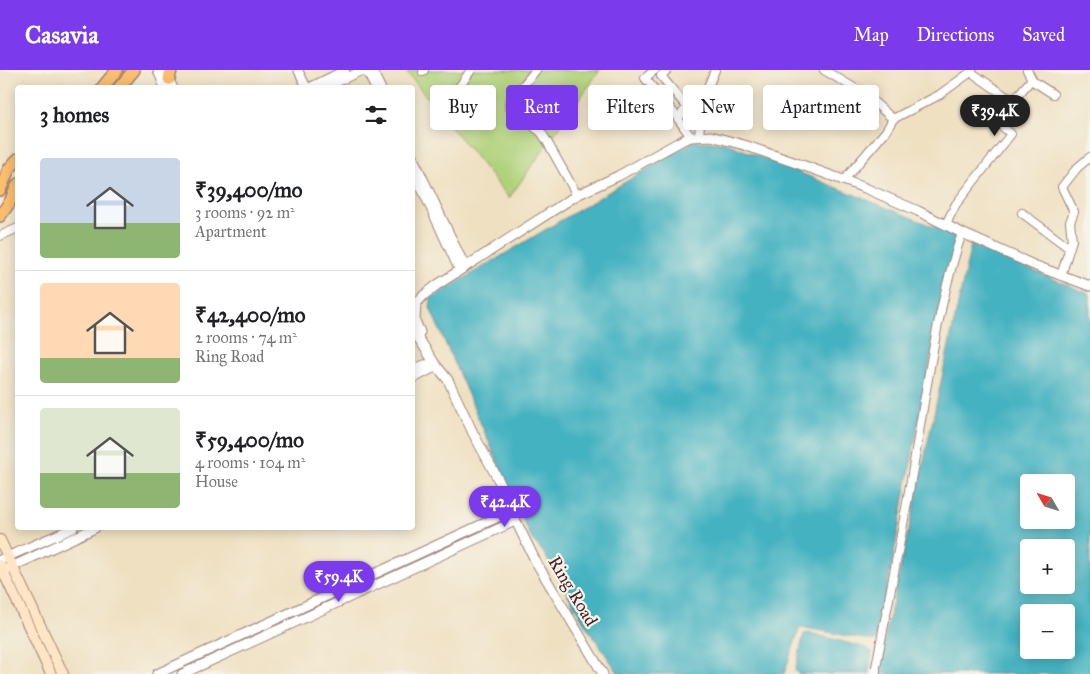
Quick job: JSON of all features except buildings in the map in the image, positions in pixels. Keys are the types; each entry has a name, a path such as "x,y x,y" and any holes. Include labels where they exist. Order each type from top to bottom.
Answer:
{"main road":[{"path":"104,85 117,70"},
{"path":"122,85 134,70"},
{"path":"0,190 9,169 15,162"},
{"path":"0,216 15,191"},
{"path":"0,540 4,565 52,674"},
{"path":"4,565 63,674"}],"street":[{"path":"158,70 168,79"},
{"path":"298,70 306,85"},
{"path":"313,85 345,70"},
{"path":"372,70 379,85"},
{"path":"461,85 471,70"},
{"path":"536,70 509,102 509,107 541,132 578,195"},
{"path":"654,70 646,78 678,119 695,136"},
{"path":"667,70 661,76 687,107 678,119"},
{"path":"695,136 702,101 715,70"},
{"path":"1027,70 1034,81 1053,94"},
{"path":"331,85 363,71 368,74 374,85"},
{"path":"828,71 866,94 893,119"},
{"path":"844,180 881,137 893,119 940,94 972,71 1013,101"},
{"path":"946,224 956,204 1010,136 1010,132 997,122 1029,82 1034,81"},
{"path":"415,305 437,284 578,195 695,136 711,136 744,145 844,180 1061,276 1090,286"},
{"path":"1061,276 1073,238 1070,222 1074,212 1062,187 1076,168 1090,157"},
{"path":"415,162 462,268"},
{"path":"415,174 462,268"},
{"path":"1022,213 1069,248"},
{"path":"0,236 15,229"},
{"path":"876,674 930,364 962,233"},
{"path":"415,322 433,360 429,370 415,377"},
{"path":"415,333 433,360"},
{"path":"415,369 433,360"},
{"name":"Ring Road","path":"433,360 448,380 498,480 515,521 541,570 603,674"},
{"path":"157,674 511,511"},
{"path":"182,674 515,521"},
{"path":"4,565 69,530"},
{"path":"4,565 87,530"},
{"path":"442,542 447,552"},
{"path":"394,565 398,574"}],"green space":[{"path":"405,70 600,70 578,101 578,85 506,85 506,130 557,130 509,198 454,130 496,130 496,85 430,85 430,101"}],"water":[{"path":"694,141 726,143 957,236 936,329 890,574 875,641 800,627 784,674 619,674 586,626 543,552 531,538 430,308 431,298"},
{"path":"971,245 1090,294 1090,674 880,674 879,665"},
{"path":"810,633 867,648 872,652 869,674 798,674 795,671 804,634"}]}
